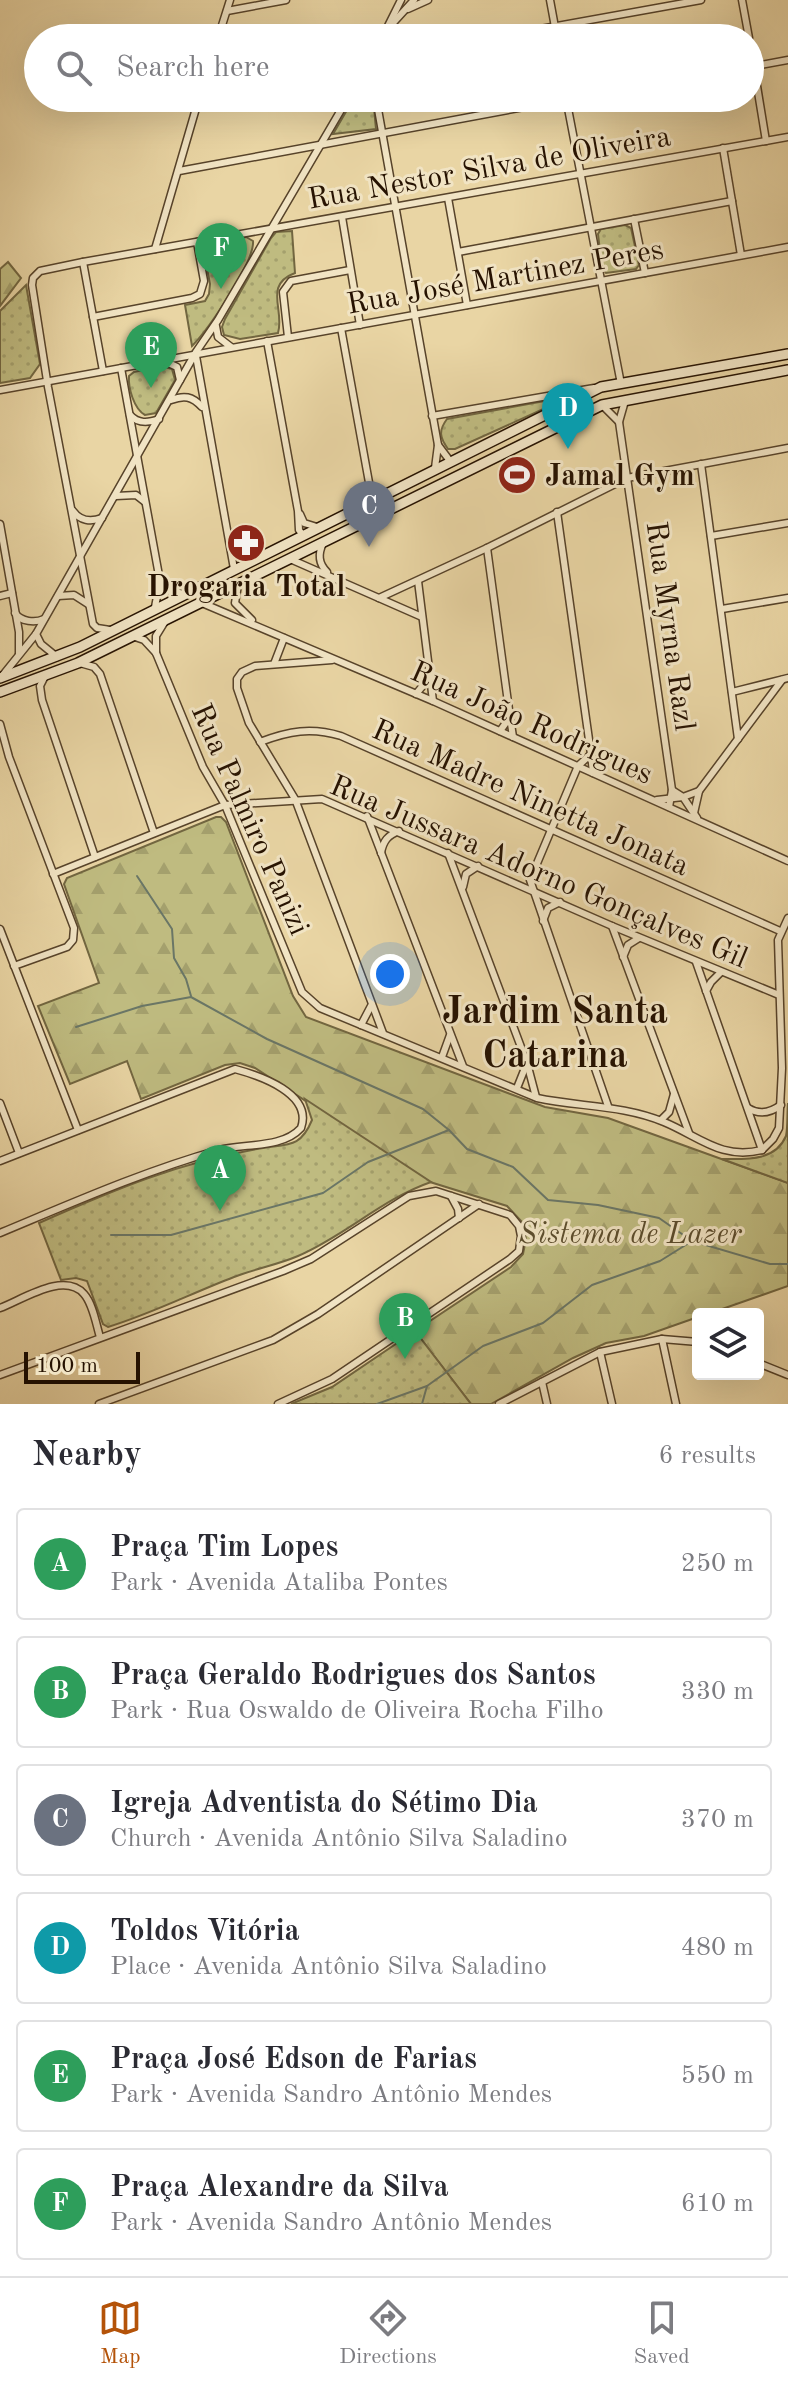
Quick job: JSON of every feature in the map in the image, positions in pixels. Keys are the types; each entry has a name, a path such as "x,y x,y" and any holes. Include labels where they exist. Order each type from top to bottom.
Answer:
{"main road":[{"path":"0,678 57,657 601,387 788,354"},
{"path":"0,692 76,664 602,405 788,370"},
{"path":"450,461 457,467 474,466"},
{"path":"302,534 320,542"},
{"path":"166,621 177,610 228,583 233,578 234,569"},
{"path":"57,657 76,664"}],"street":[{"path":"223,24 230,0"},
{"path":"227,11 286,0"},
{"path":"394,24 414,0"},
{"path":"405,11 428,0"},
{"path":"550,0 554,24"},
{"path":"571,24 701,0"},
{"path":"742,0 747,24"},
{"path":"389,24 400,1"},
{"path":"764,64 788,60"},
{"path":"155,249 195,112"},
{"path":"0,678 36,634 196,352 218,320 340,112"},
{"path":"378,112 438,445 435,468"},
{"path":"179,171 498,112"},
{"path":"571,112 621,384"},
{"path":"761,112 766,141"},
{"name":"Rua Nestor Silva de Oliveira","path":"47,381 33,278 40,271 788,137"},
{"path":"723,148 741,255"},
{"path":"448,198 467,305"},
{"path":"458,252 732,201"},
{"name":"Rua Nestor Silva de Oliveira","path":"282,210 284,220 292,225"},
{"path":"342,217 360,325"},
{"path":"634,219 645,273"},
{"path":"93,317 200,294 204,281 197,242"},
{"name":"Rua José Martinez Peres","path":"0,390 788,247"},
{"path":"83,262 103,371"},
{"path":"288,337 283,292 286,285 291,281 350,270"},
{"path":"218,320 216,334 231,347"},
{"path":"341,328 372,499"},
{"path":"267,341 302,534"},
{"path":"196,352 196,367 234,569"},
{"path":"160,361 177,367 181,382"},
{"path":"121,368 160,581 158,603 154,608"},
{"path":"47,381 89,604 95,627 110,630"},
{"path":"432,416 575,389 601,387"},
{"path":"171,400 190,397 204,409"},
{"name":"Rua Myrna Razl","path":"628,398 622,405 619,422 672,790 670,804"},
{"path":"602,405 619,422"},
{"path":"130,414 142,422 159,419"},
{"path":"438,445 450,461"},
{"path":"379,598 627,478 788,448"},
{"path":"701,464 738,739"},
{"path":"116,496 136,495 145,502"},
{"path":"72,510 79,518 93,521 102,518"},
{"path":"298,511 304,523 317,527"},
{"path":"557,512 593,773"},
{"path":"291,540 298,520"},
{"path":"711,536 788,523"},
{"path":"0,524 20,643 18,658"},
{"path":"320,542 320,561 332,578"},
{"path":"487,548 513,737"},
{"path":"290,559 422,617"},
{"path":"160,581 168,590 183,594"},
{"path":"418,581 433,701"},
{"name":"Rua João Rodrigues","path":"238,585 235,603 258,625"},
{"path":"0,596 12,593"},
{"path":"58,596 74,595 89,604"},
{"path":"722,609 788,598"},
{"name":"Rua João Rodrigues","path":"202,603 433,701 652,800 670,804 699,821 788,861"},
{"path":"15,613 19,618 31,621 45,618"},
{"path":"156,653 156,636 166,621"},
{"path":"36,634 41,644 57,657"},
{"path":"129,638 144,640 156,653"},
{"path":"274,664 284,638"},
{"name":"Rua Palmiro Panizi","path":"156,653 203,767 225,805 302,992 320,1008 361,1025"},
{"path":"335,659 247,668 237,679 237,688 260,742 295,799 383,1033"},
{"path":"76,664 94,667 100,674 154,833"},
{"path":"45,676 40,686 42,700 95,857"},
{"path":"416,694 430,677"},
{"path":"732,692 785,679"},
{"path":"694,813 699,791 785,679"},
{"path":"765,684 770,688 771,695"},
{"path":"22,685 32,689 42,700"},
{"path":"500,731 510,717"},
{"path":"0,724 9,757 74,928 73,940 67,947 14,966"},
{"name":"Rua Madre Ninetta Jonata","path":"260,742 301,730 341,736 780,931"},
{"path":"591,754 578,766 530,880 608,1106"},
{"path":"661,800 672,790 683,797 699,821"},
{"path":"652,800 670,804 699,791"},
{"name":"Rua Jussara Adorno Gonçalves Gil","path":"53,874 225,805 322,799 367,816 639,938 779,995"},
{"path":"367,816 463,1066"},
{"path":"381,853 383,844 391,834 399,831"},
{"path":"448,853 527,1063 537,1098"},
{"path":"463,891 466,874 478,866"},
{"path":"543,921 548,908 560,902"},
{"path":"371,1006 361,1025 537,1098 571,1105 608,1106 661,1120 727,1153 747,1154 762,1150 779,1128 782,1068 780,931 788,918"},
{"path":"612,926 690,1133"},
{"path":"0,929 78,1130"},
{"path":"623,957 628,945 639,938"},
{"path":"696,962 762,1150"},
{"path":"706,991 721,972"},
{"path":"442,1057 450,1035"},
{"path":"517,1088 527,1063"},
{"path":"782,1068 788,1076"},
{"path":"0,1161 235,1069 249,1072 289,1094 304,1112 301,1128 287,1138 224,1148 165,1165 0,1233"},
{"path":"661,1120 669,1112 674,1094"},
{"path":"0,1103 19,1153"},
{"path":"747,1108 755,1113 764,1113 781,1105"},
{"path":"0,1375 311,1259 409,1196 436,1191 510,1215 519,1226 519,1251 332,1379 278,1404"},
{"path":"450,1195 459,1218"},
{"path":"99,1404 273,1340 318,1314 479,1204"},
{"path":"0,1308 59,1285 73,1285 86,1295 100,1337"},
{"path":"499,1404 600,1352 662,1339 692,1342"},
{"path":"662,1339 676,1404"},
{"path":"600,1352 612,1404"},
{"path":"764,1365 788,1375"},
{"path":"542,1382 547,1404"}],"green space":[{"path":"346,112 374,112 376,129 333,134"},
{"path":"625,225 631,228 639,265 636,269 606,273 602,268 598,234 601,229"},
{"path":"292,231 295,273 285,278 277,291 278,333 240,339 224,335 222,327 225,319 271,238 276,232"},
{"path":"246,237 253,241 247,264 209,326 192,346 185,305 205,301 209,294 205,246"},
{"path":"8,262 21,278 0,306 0,269"},
{"path":"26,285 40,364 30,378 0,383 0,311"},
{"path":"161,366 172,369 175,380 156,413 145,415 132,398 129,376"},
{"path":"572,396 455,449 448,449 442,438 442,427 447,419"},
{"name":"Sistema de Lazer","path":"221,817 226,822 293,996 306,1017 545,1107 608,1118 788,1183 788,1286 725,1308 692,1308 692,1319 644,1336 606,1343 491,1404 471,1404 415,1331 511,1267 523,1254 526,1239 522,1222 507,1206 430,1182 255,1068 240,1063 225,1065 141,1099 127,1061 70,1084 38,1006 99,983 64,884 67,878"},
{"path":"305,1099 431,1182 396,1198 298,1256 234,1277 108,1327 103,1324 87,1281 76,1278 61,1280 39,1223 121,1188 176,1169 293,1143 299,1140 312,1120"},
{"path":"788,1103 788,1183 722,1159 758,1157 775,1151 786,1136"},
{"path":"415,1331 471,1404 291,1404 332,1387"}],"waterway":[{"path":"137,876 172,929 174,958 191,996"},
{"path":"76,1027 142,1006 191,997 267,1039 423,1109 467,1149 513,1167 548,1200 598,1205 659,1218 692,1241"},
{"path":"111,1235 171,1235 323,1193 368,1162 449,1130"},
{"path":"377,1404 427,1386 483,1346 543,1323 592,1285 660,1261 692,1241 770,1264 788,1264"},
{"path":"422,1404 427,1386"}],"place":[{"name":"Praça Alexandre da Silva","path":"221,289"},
{"name":"Praça José Edson de Farias","path":"151,388"},
{"name":"Toldos Vitória","path":"568,449"},
{"name":"Jamal Gym","path":"517,475"},
{"name":"Drogaria Total","path":"246,543"},
{"name":"Igreja Adventista do Sétimo Dia","path":"369,547"},
{"name":"Praça Tim Lopes","path":"220,1211"},
{"name":"Praça Geraldo Rodrigues dos Santos","path":"405,1359"}],"district":[{"name":"Jardim Santa Catarina","path":"555,1032"}]}
